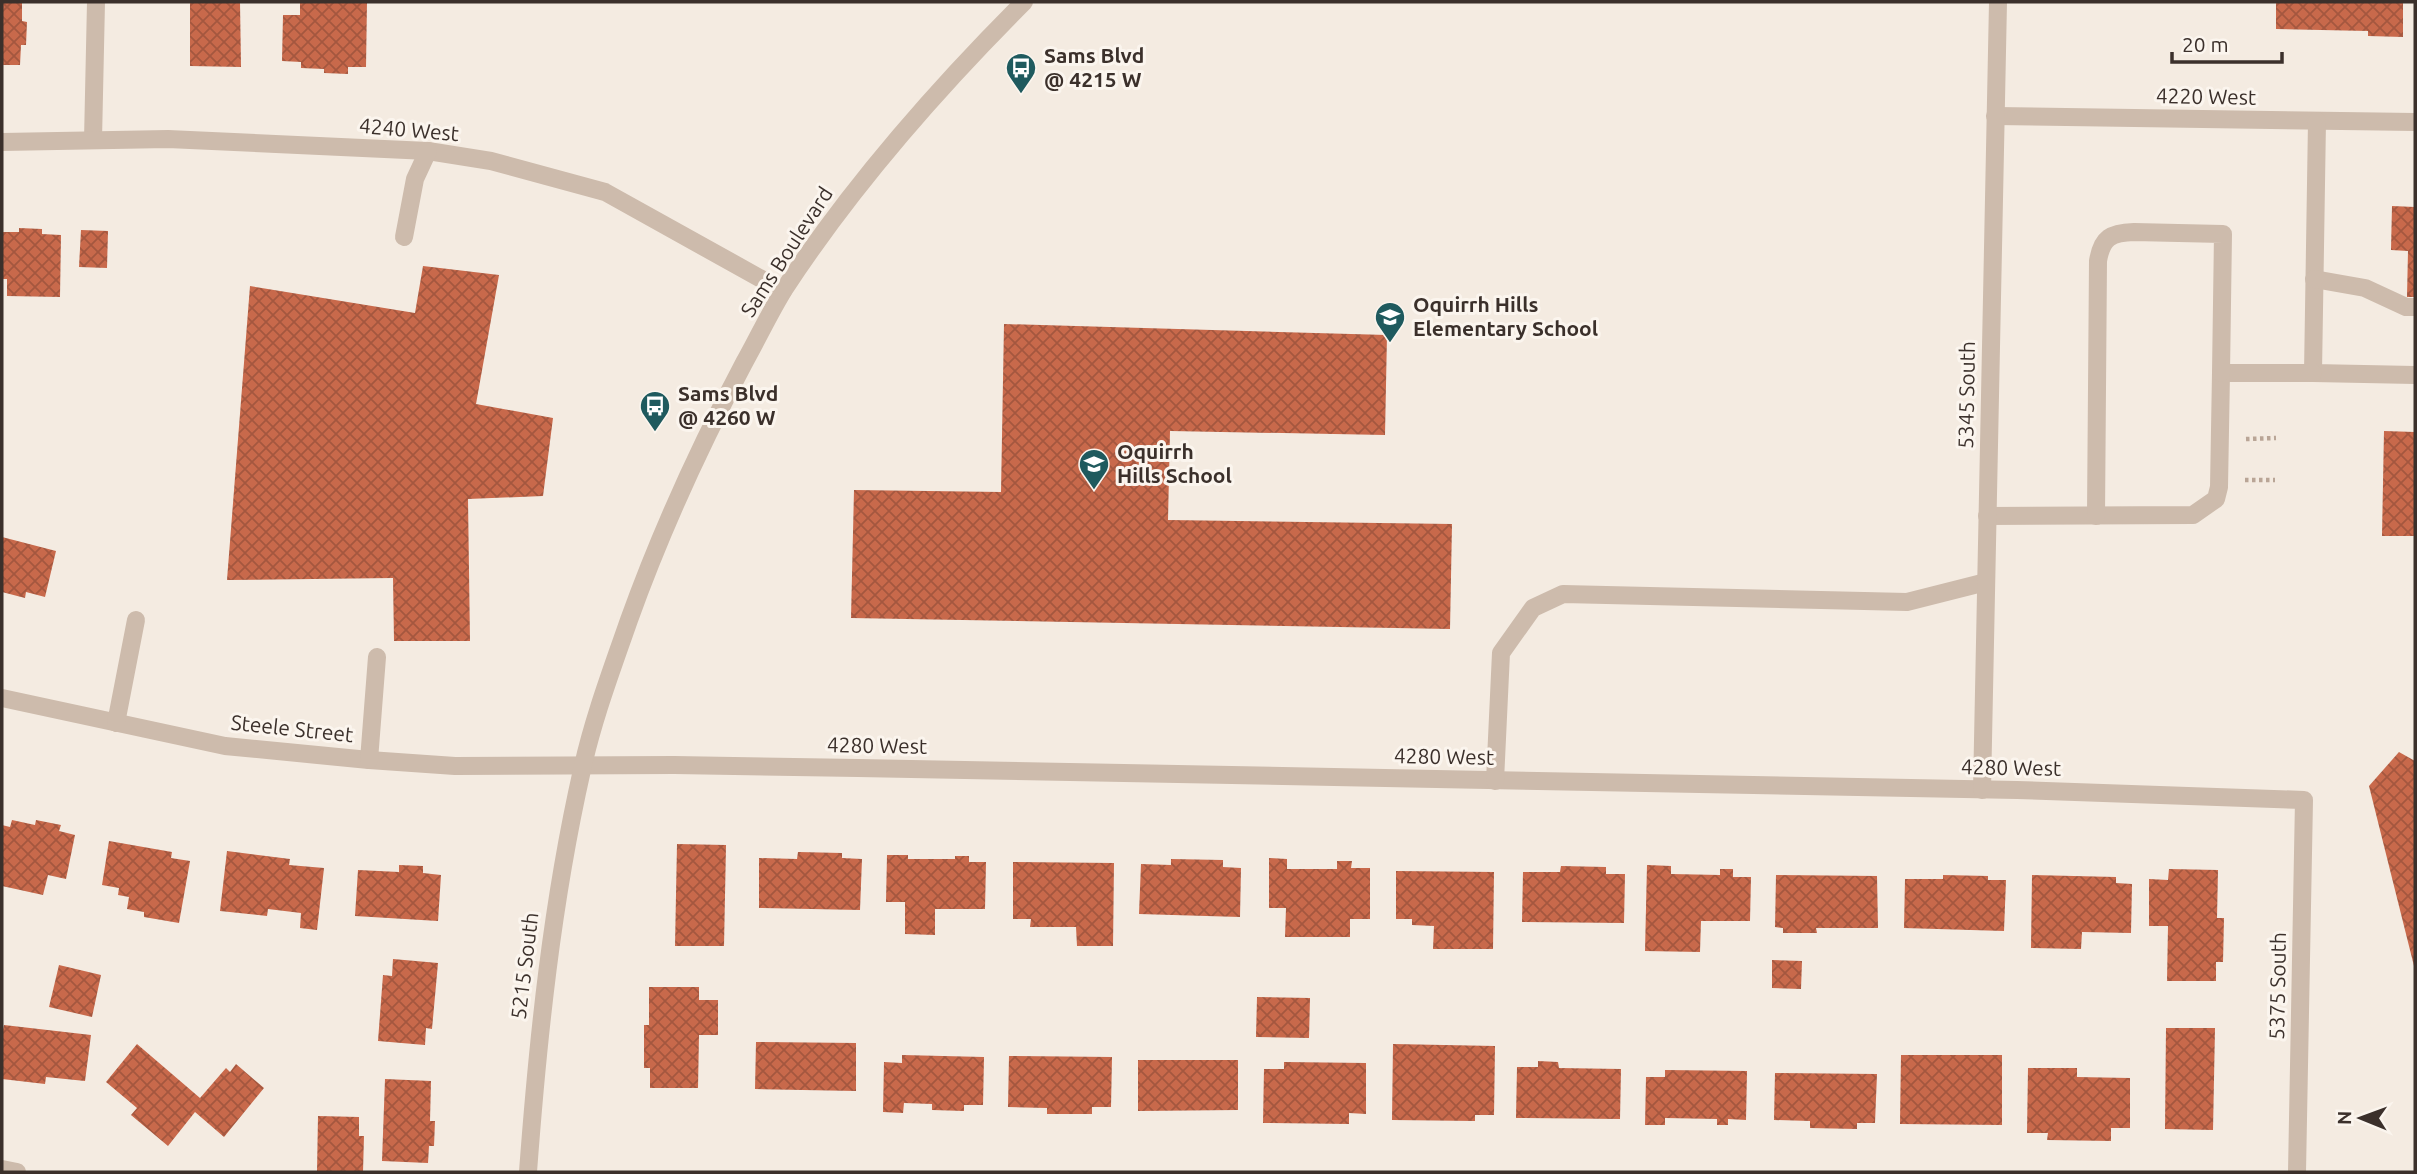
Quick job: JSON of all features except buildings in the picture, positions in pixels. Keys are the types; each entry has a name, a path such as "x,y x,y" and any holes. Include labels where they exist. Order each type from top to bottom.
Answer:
{"street":[{"path":"93,140 96,2"},
{"name":"Sams Boulevard","path":"583,767 602,697 651,560 712,423 783,291 838,213 895,140 960,66 1024,2"},
{"name":"5345 South","path":"1982,790 1998,2"},
{"name":"4220 West","path":"1995,116 2415,122"},
{"path":"2313,373 2317,121"},
{"name":"4240 West","path":"2,142 167,139 429,151 491,161 605,192 783,291"},
{"path":"404,237 415,179 429,151"},
{"path":"1987,516 2096,516 2193,516 2216,499 2219,488 2222,234 2134,232 2110,236 2100,247 2096,516"},
{"path":"2314,279 2365,288 2406,307 2415,307"},
{"path":"2221,373 2415,375"},
{"path":"1494,781 1501,653 1532,608 1563,594 1907,602 1986,582"},
{"path":"116,723 136,620"},
{"path":"369,760 377,657"},
{"name":"Steele Street","path":"2,698 225,746 454,766 583,767"},
{"name":"4280 West","path":"583,767 700,765 1982,790 2304,800"},
{"name":"5215 South","path":"527,1172 537,1045 556,902 583,767"},
{"name":"5375 South","path":"2297,1172 2304,800"},
{"path":"2,1169 17,1172"}],"place":[{"name":"Sams Blvd @ 4215 W","path":"1021,95"},
{"name":"Oquirrh Hills Elementary School","path":"1390,344"},
{"name":"Sams Blvd @ 4260 W","path":"655,433"},
{"name":"Oquirrh Hills School","path":"1094,491"}]}
